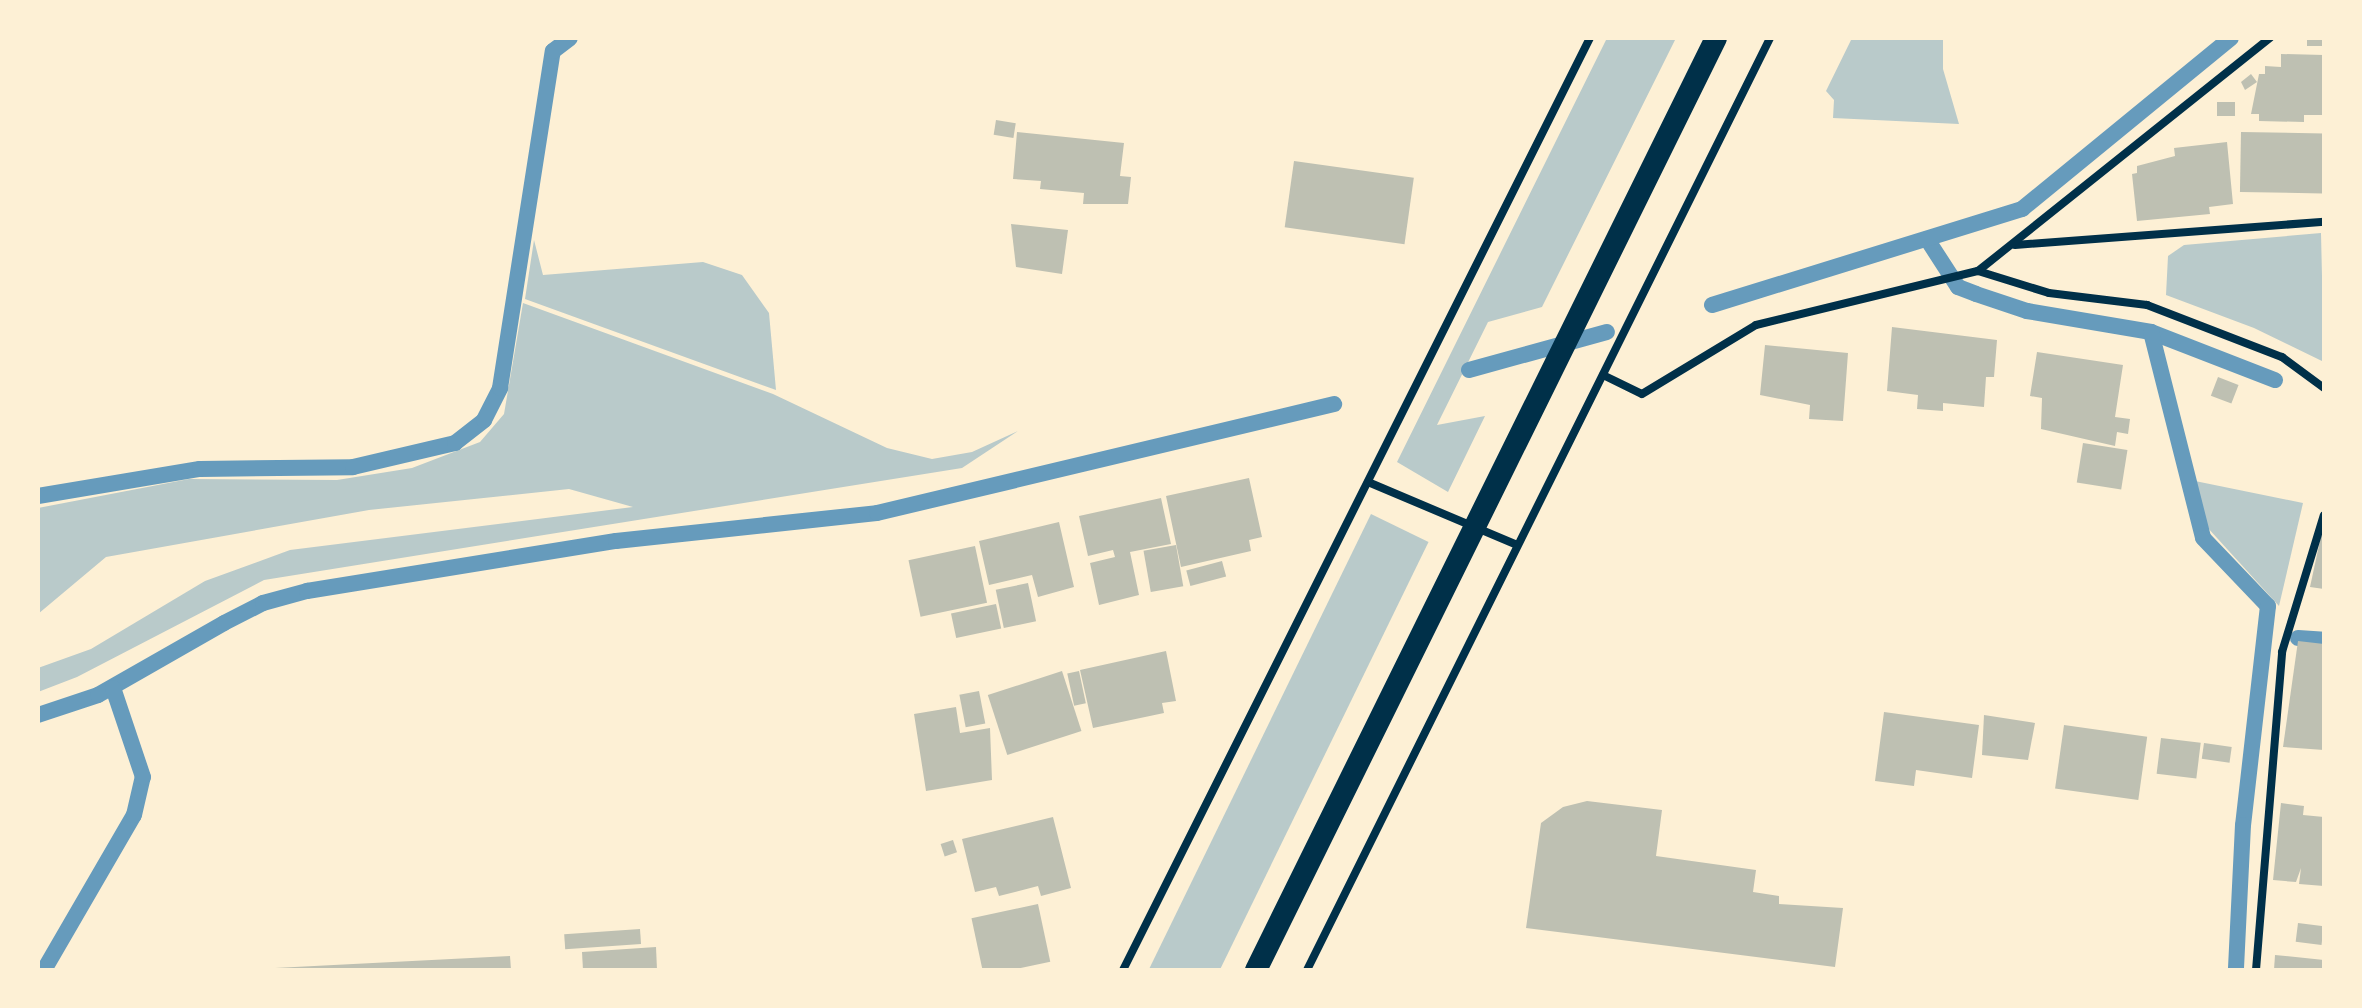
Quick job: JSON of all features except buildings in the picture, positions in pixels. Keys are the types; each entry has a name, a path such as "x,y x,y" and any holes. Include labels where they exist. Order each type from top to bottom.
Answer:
{"highway":[{"path":"1256,970 1716,38"}],"street":[{"path":"1123,970 1590,38"},
{"path":"1307,970 1770,38"},
{"path":"1603,375 1642,394 1756,325 1948,281 1960,274 1978,271 2270,38"},
{"path":"2014,245 2324,222"},
{"path":"1978,271 2049,293 2147,305 2282,357 2324,388"},
{"path":"1368,482 1517,545"},
{"path":"2256,970 2282,652 2324,515"}],"shaded area":[{"path":"1607,38 1676,38 1542,307 1488,322 1437,425 1485,416 1448,492 1397,462"},
{"path":"1852,38 1943,38 1943,69 1959,124 1833,118 1834,100 1826,91"},
{"path":"2321,233 2324,362 2254,328 2166,295 2168,256 2184,245"},
{"path":"534,240 543,275 703,262 742,275 769,313 776,390 525,299"},
{"path":"523,303 773,394 887,448 932,459 972,452 1018,431 962,468 264,580 77,677 38,692 38,668 91,649 205,581 290,550 633,507 569,489 369,510 106,557 38,614 38,508 189,479 337,480 412,468 480,442 504,414"},
{"path":"2195,481 2303,503 2279,606 2207,527"},
{"path":"1371,514 1429,542 1220,970 1149,970"}],"waterway":[{"path":"38,496 200,469 353,467 455,443 484,420 500,388 553,51 570,38"},
{"path":"1712,305 2022,209 2231,38"},
{"path":"1927,239 1958,287 2027,311 2151,332 2275,380"},
{"path":"1469,370 1607,332"},
{"path":"2151,332 2203,538 2268,606 2243,825 2236,970"},
{"path":"38,715 98,695 263,603 307,591 616,541 877,513 1334,404"},
{"path":"2298,638 2324,640"},
{"path":"44,970 134,815 143,777 113,688"}]}
